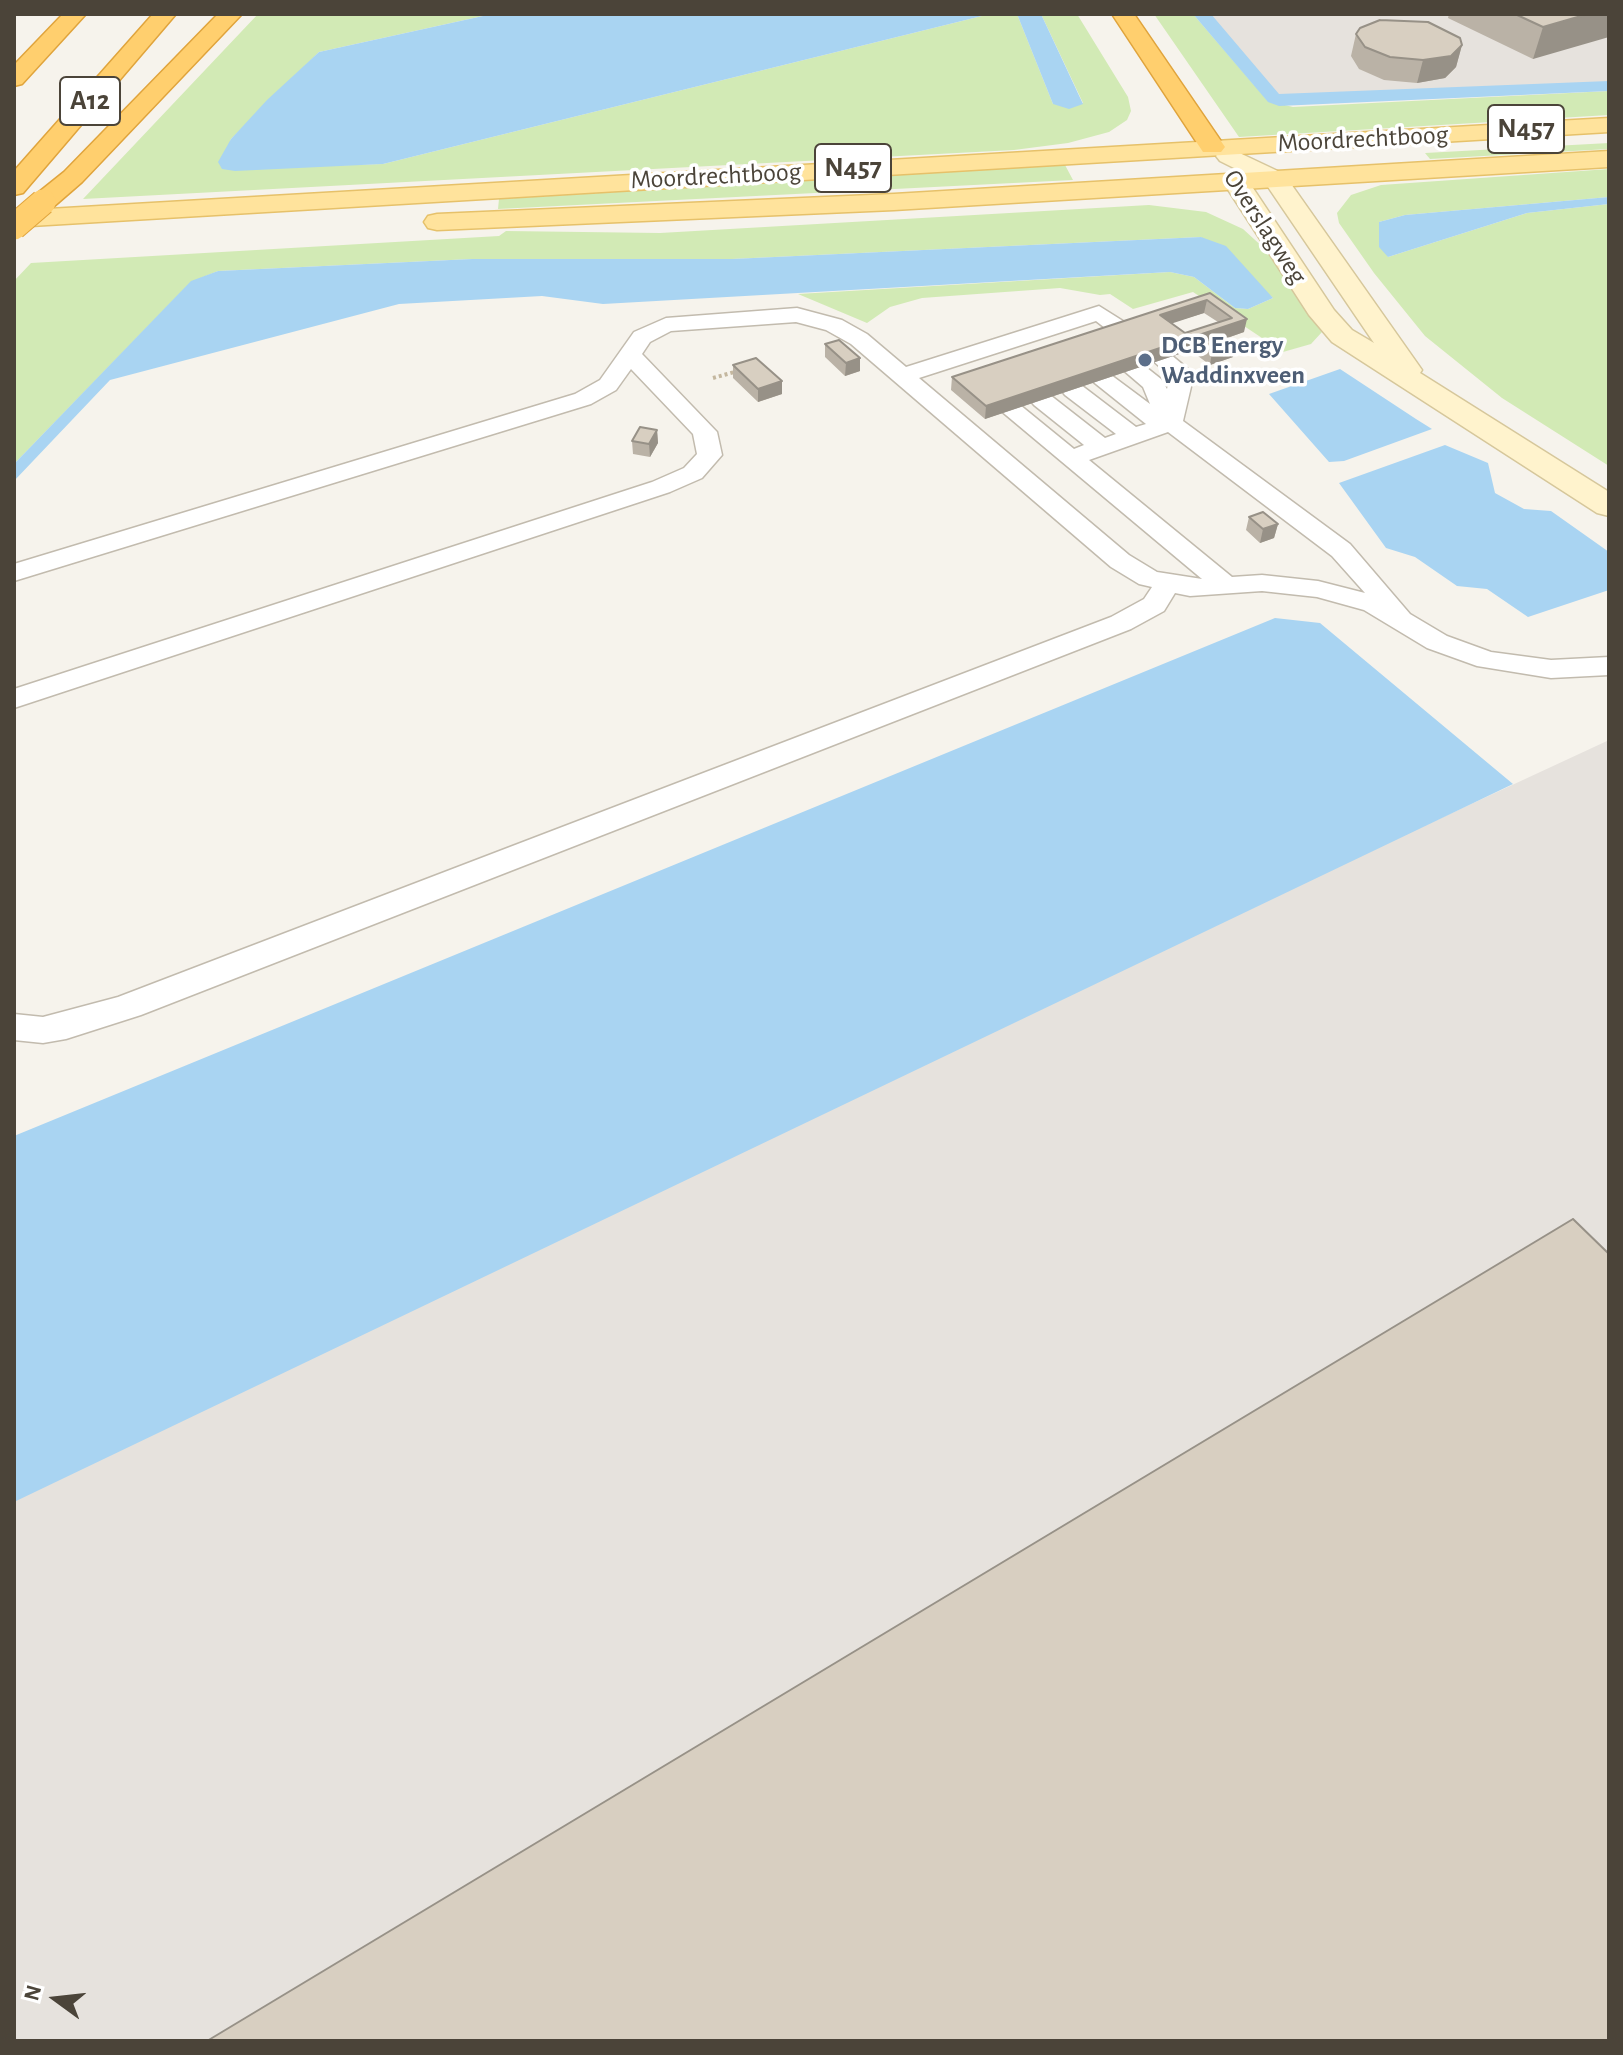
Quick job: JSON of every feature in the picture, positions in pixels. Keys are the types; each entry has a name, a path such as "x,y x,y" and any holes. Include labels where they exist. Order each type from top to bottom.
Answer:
{"highway":[{"name":"A12","path":"14,79 75,14"},
{"name":"A12","path":"14,187 165,14"},
{"name":"A12","path":"19,240 43,202 73,177 231,14"},
{"path":"1123,14 1212,147"}],"main road":[{"name":"Moordrechtboog","path":"14,219 1609,125"},
{"name":"Overslagweg","path":"1212,147 1236,182"},
{"name":"Moordrechtboog","path":"411,223 812,206 1609,159"}],"street":[{"name":"Overslagweg","path":"1212,147 1275,179 1413,378"},
{"name":"Overslagweg","path":"1236,182 1329,323 1352,344 1413,378 1609,506"}],"lane":[{"path":"903,376 1099,313 1126,333"},
{"path":"14,573 574,403 608,385 648,332 678,322 797,315 826,321 851,334 1137,573 1167,585 1203,589 1280,584 1338,593 1374,604 1437,642 1499,663 1551,669 1609,666"},
{"path":"1071,322 1097,342"},
{"path":"1041,332 1067,352"},
{"path":"1012,342 1037,361"},
{"path":"982,351 1007,371"},
{"path":"14,699 683,478 706,462 710,448 705,432 629,354"},
{"path":"1162,359 1182,374 1167,424"},
{"path":"952,361 977,381"},
{"path":"1134,369 1153,384 1167,424"},
{"path":"1103,380 1348,557 1405,622"},
{"path":"1073,390 1133,436"},
{"path":"1042,400 1101,447"},
{"path":"1012,410 1227,586"},
{"path":"1071,458 1167,424"},
{"path":"14,1027 43,1030 66,1026 129,1006 1121,623 1154,605 1167,585"}],"path":[{"path":"666,392 739,370"}],"shaded area":[{"path":"1207,14 1609,14 1609,85 1280,102"},
{"path":"1607,741 1609,2041 14,2041 14,1480"}],"green space":[{"path":"258,14 492,14 319,52 231,139 222,169 383,164 990,14 1017,14 1053,104 1083,103 1041,14 1077,14 1128,97 1131,111 1127,120 1109,132 1068,143 1014,150 83,199"},
{"path":"1154,14 1193,14 1268,101 1293,107 1609,91 1609,115 1239,137"},
{"path":"1609,143 1609,149 1430,159 1425,153"},
{"path":"1065,165 1073,180 498,209 499,199"},
{"path":"1609,169 1609,197 1405,215 1379,222 1388,257 1527,213 1609,204 1609,466 1502,398 1425,336 1374,273 1339,223 1337,213 1351,195 1381,185"},
{"path":"1149,205 1206,212 1243,229 1266,250 1322,332 1311,344 1283,352 1193,292 1133,309 1110,294 1060,288 922,298 890,307 867,323 798,294 1170,272 1194,277 1235,308 1248,309 1273,298 1201,237 732,259 472,259 218,271 191,282 14,464 14,281 31,263 499,236 506,231 660,233"}],"water":[{"path":"492,14 990,14 383,164 235,171 222,169 218,162 231,139 267,100 319,52"},
{"path":"1017,14 1041,14 1083,104 1069,109 1053,104"},
{"path":"1193,14 1211,14 1279,94 1609,81 1609,91 1279,106 1268,102"},
{"path":"1609,197 1609,204 1527,213 1388,257 1379,247 1379,222 1405,215"},
{"path":"1201,237 1226,246 1273,298 1248,309 1235,308 1194,277 1170,272 603,304 542,296 399,304 110,380 14,481 14,464 191,281 218,271 472,259 732,259"},
{"path":"1340,369 1432,429 1344,461 1329,462 1269,394"},
{"path":"1445,445 1488,463 1495,493 1524,509 1551,511 1609,552 1609,590 1528,617 1487,589 1457,586 1415,557 1386,548 1339,483"},
{"path":"1275,618 1320,623 1513,784 14,1502 14,1136"}],"building":[{"path":"1515,14 1588,14 1543,27"},
{"path":"1380,20 1428,22 1460,38 1462,45 1451,56 1423,60 1390,57 1365,47 1356,34 1360,28"},
{"path":"1210,293 1247,319 986,406 952,377","holes":["1207,300 1232,318 1185,333 1160,315"]},
{"path":"1224,335 1236,344 1212,352 1200,343"},
{"path":"839,340 860,358 846,363 825,344"},
{"path":"756,358 782,381 758,389 733,365"},
{"path":"640,427 657,430 649,444 632,441"},
{"path":"1263,512 1278,524 1263,529 1249,517"},
{"path":"1573,1219 1609,1254 1609,2041 207,2041"}],"place":[{"name":"DCB Energy Waddinxveen","path":"1145,360"}]}
